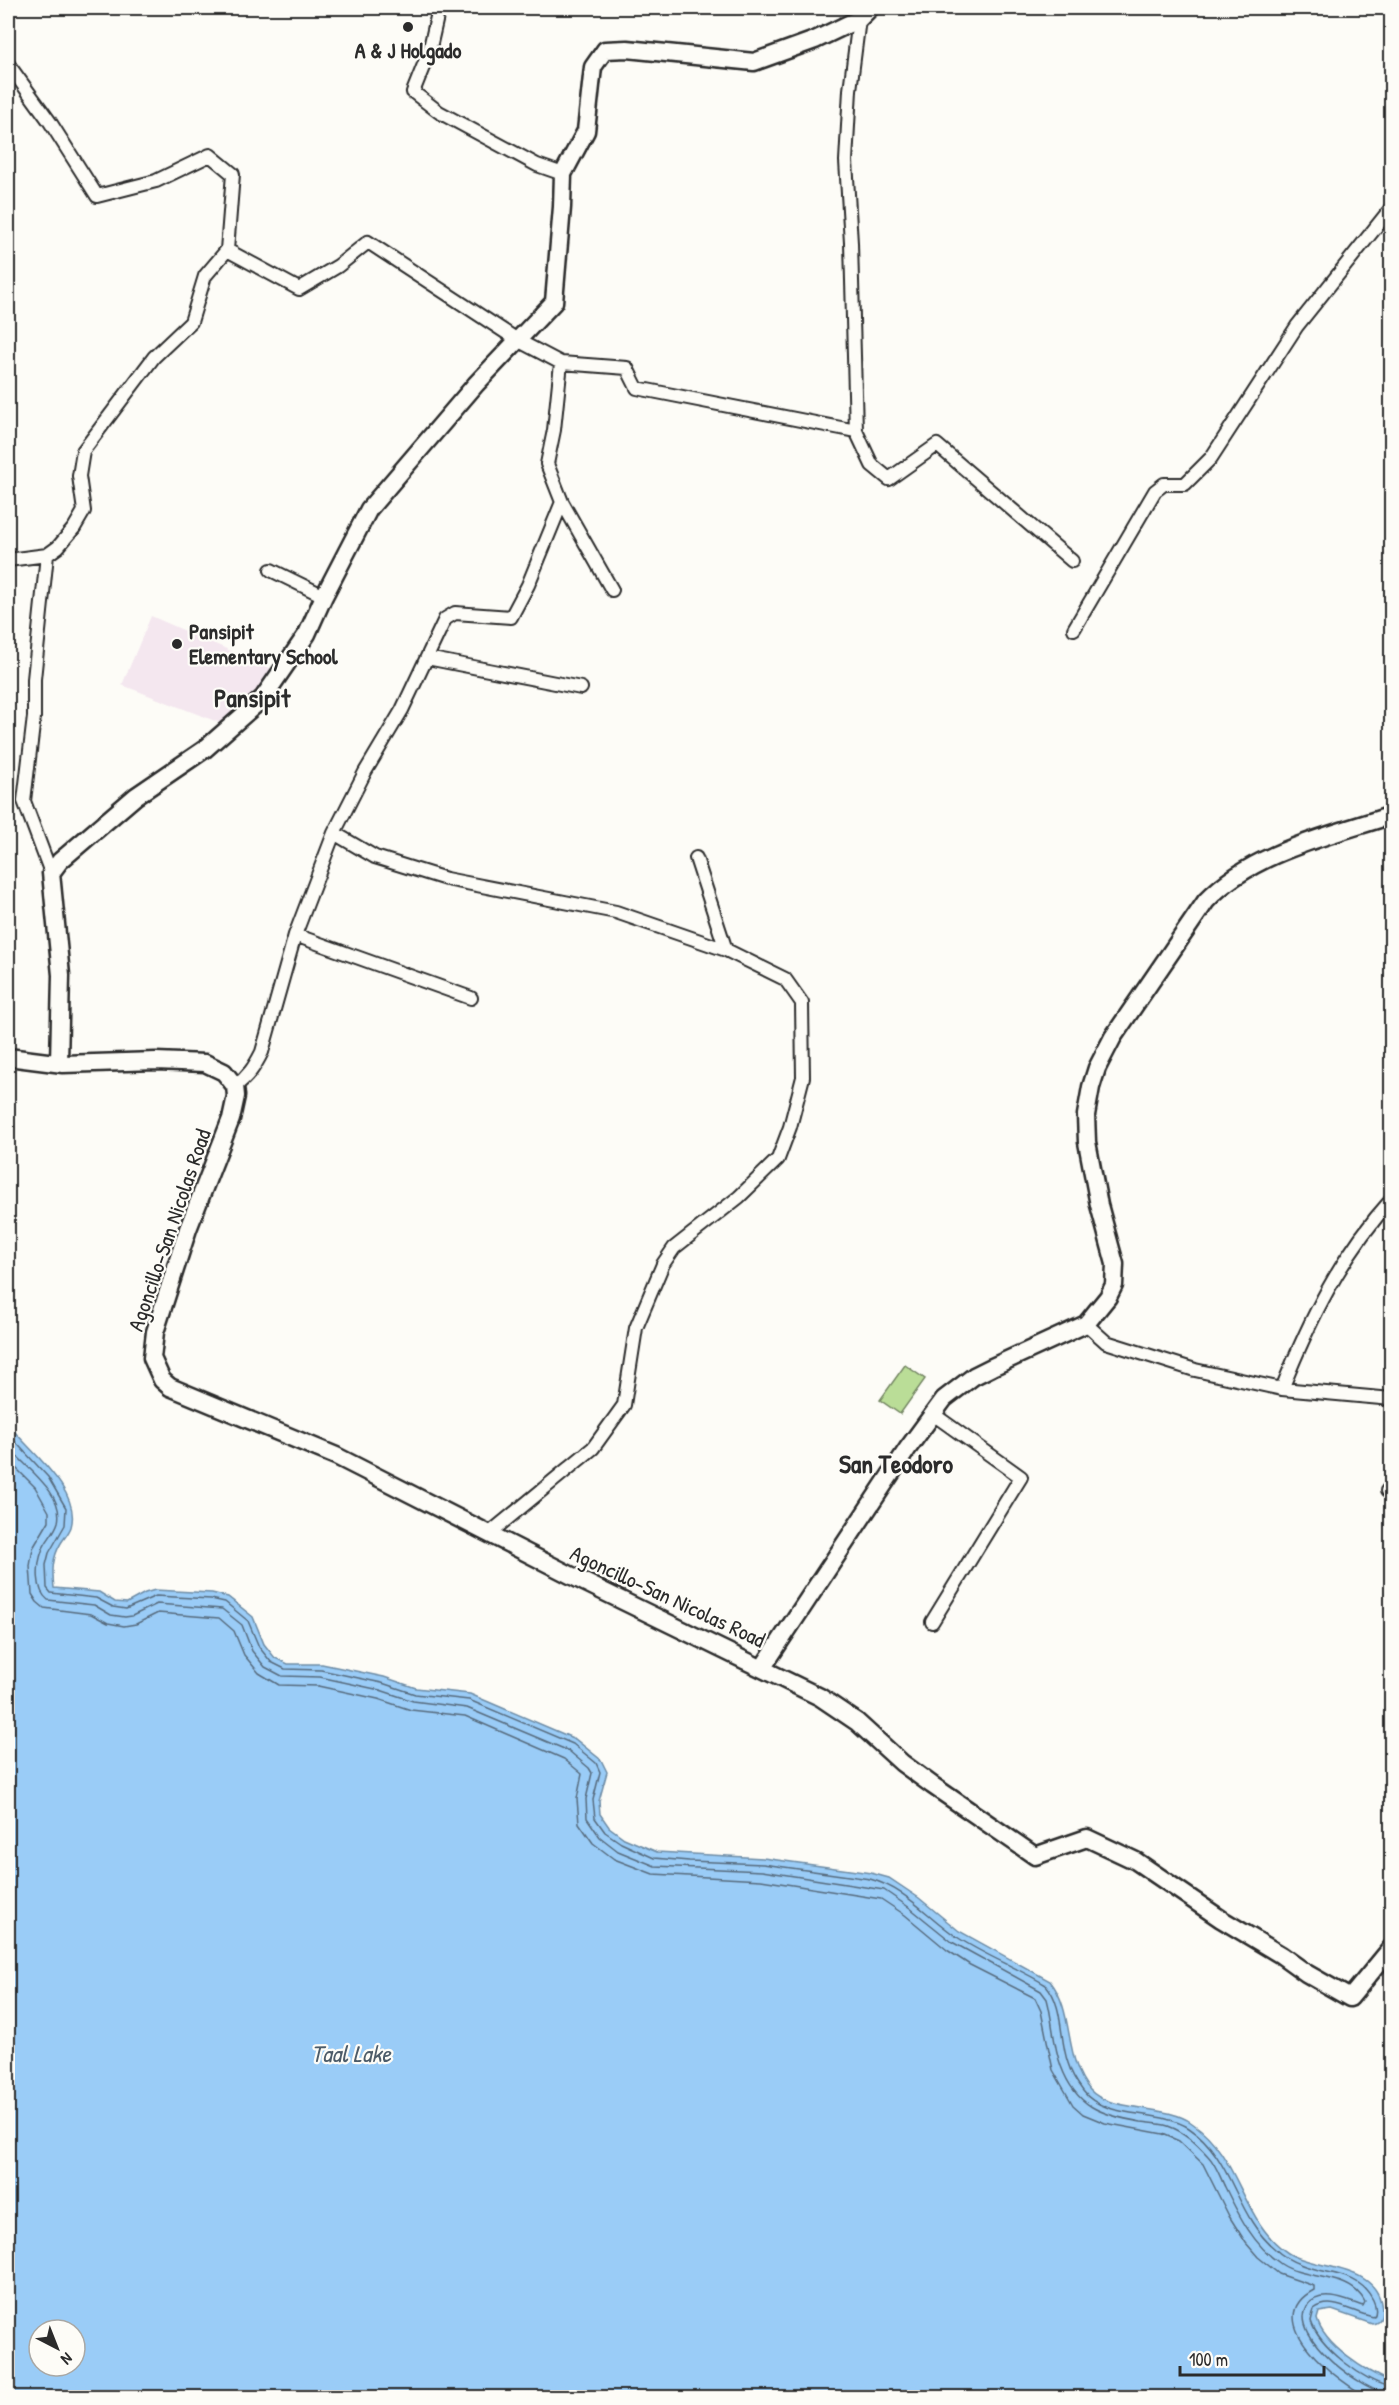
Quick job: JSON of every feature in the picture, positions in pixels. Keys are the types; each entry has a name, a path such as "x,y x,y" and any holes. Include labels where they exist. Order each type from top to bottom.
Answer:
{"main road":[{"path":"59,1063 61,975 51,873 60,861 136,796 205,749 263,698 307,634 369,509 476,384 554,302 563,174 586,131 593,67 605,50 627,49 754,62 815,40 864,13"},
{"name":"Agoncillo-San Nicolas Road","path":"235,1086 236,1096 231,1119 188,1229 155,1332 152,1358 162,1380 183,1393 336,1456 584,1582 763,1667 944,1399 974,1377 1086,1324 1108,1297 1115,1276 1115,1264 1099,1205 1087,1142 1086,1115 1096,1068 1113,1037 1200,908 1225,882 1270,856 1392,815"},
{"path":"8,1057 59,1063 156,1061 205,1063 224,1072 235,1086"},
{"path":"763,1667 829,1703 857,1722 924,1780 1035,1856 1087,1838 1136,1861 1221,1919 1350,1998 1392,1947"}],"street":[{"path":"439,8 429,52 413,92 439,112 537,165 563,174"},
{"path":"864,13 850,90 846,161 851,243 856,431 872,465 889,479 937,445 1072,561"},
{"path":"8,64 50,122 96,196 156,181 210,155 233,174 227,249 205,276 191,322 154,357 83,451 79,476 84,511 63,541 47,555 8,560"},
{"path":"1074,629 1155,492 1164,484 1185,484 1211,458 1297,326 1392,207"},
{"path":"227,249 299,289 338,266 368,242 519,341 561,363 627,368 637,388 856,431"},
{"path":"561,363 554,429 547,464 562,502 612,590"},
{"path":"235,1086 254,1068 262,1052 295,935 334,833 365,772 402,710 444,619 455,613 511,617 528,585 562,502"},
{"path":"47,555 34,679 34,717 24,801 51,873"},
{"path":"271,570 324,596"},
{"path":"427,658 581,688"},
{"path":"334,833 375,857 436,876 616,912 726,950 785,979 801,1003 803,1077 790,1127 777,1159 739,1197 674,1248 663,1264 636,1328 624,1405 593,1448 490,1533"},
{"path":"696,858 726,950"},
{"path":"295,935 471,998"},
{"path":"1282,1389 1308,1328 1340,1266 1392,1199"},
{"path":"1086,1324 1106,1342 1195,1370 1282,1389 1392,1399"},
{"path":"932,1622 1021,1477 933,1414"}],"shaded area":[{"name":"Pansipit Elementary School","path":"151,616 279,672 228,726 122,685"}],"green space":[{"path":"905,1365 925,1379 900,1414 880,1400"}],"water":[{"name":"Taal Lake","path":"8,1424 51,1471 69,1499 72,1513 71,1527 54,1559 54,1588 99,1592 115,1602 127,1603 155,1590 212,1593 228,1597 253,1617 264,1644 275,1658 288,1664 322,1664 384,1677 416,1688 470,1694 575,1739 601,1760 607,1772 599,1801 600,1814 609,1827 624,1838 657,1852 763,1858 871,1873 889,1878 919,1898 959,1931 1050,1981 1063,2007 1076,2064 1090,2090 1110,2102 1168,2113 1192,2123 1221,2153 1250,2207 1272,2240 1300,2259 1345,2270 1370,2284 1379,2295 1382,2311 1377,2323 1372,2324 1332,2310 1319,2312 1317,2319 1321,2329 1337,2348 1370,2372 1391,2382 1391,2397 8,2397"}],"place":[{"name":"A & J Holgado","path":"408,27"},
{"name":"Pansipit Elementary School","path":"177,644"}],"district":[{"name":"Pansipit","path":"252,698"},
{"name":"San Teodoro","path":"896,1464"}]}
